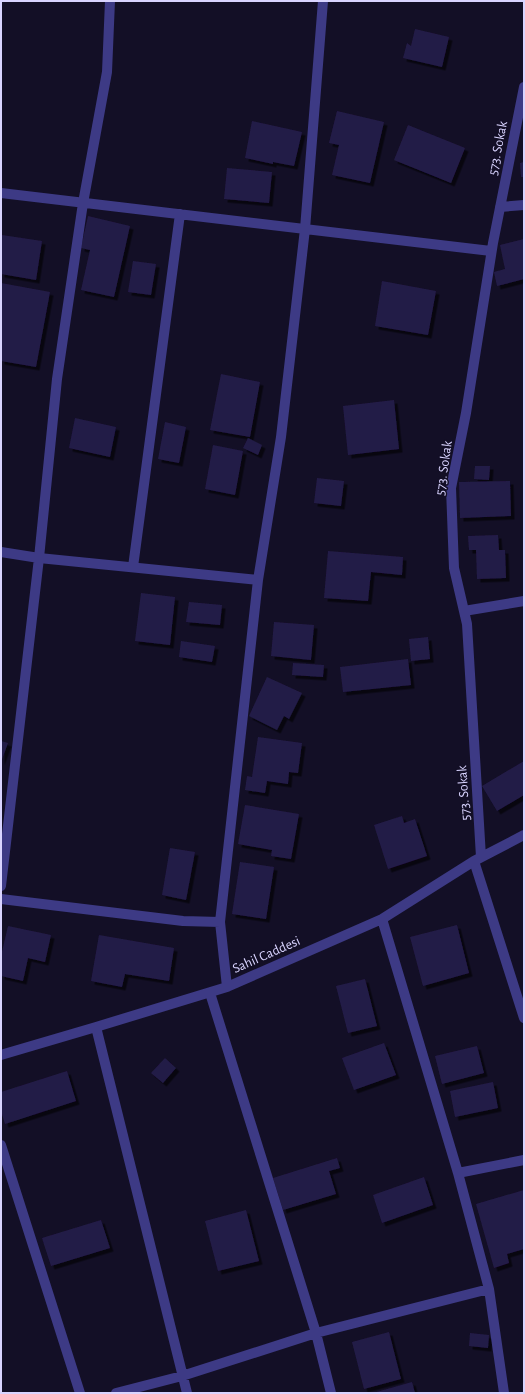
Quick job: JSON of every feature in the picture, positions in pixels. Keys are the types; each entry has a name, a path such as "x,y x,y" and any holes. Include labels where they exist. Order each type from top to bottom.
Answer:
{"street":[{"path":"1,886 39,558 57,379 83,203 107,72 110,1"},
{"path":"228,987 220,922 258,580 281,437 305,229 323,1"},
{"name":"573. Sokak","path":"524,87 491,251 466,413 451,488 454,568 467,624 478,859 524,1018"},
{"path":"1,193 491,251"},
{"path":"500,207 524,205"},
{"path":"133,567 180,214"},
{"path":"1,552 39,558 258,580"},
{"path":"464,611 524,601"},
{"name":"Sahil Caddesi","path":"1,1054 228,987 382,919 478,859 524,835"},
{"path":"1,899 183,921 220,922"},
{"path":"382,919 458,1173 489,1288 504,1393"},
{"path":"210,993 316,1333 331,1393"},
{"path":"96,1027 182,1376 188,1393"},
{"path":"1,1145 80,1393"},
{"path":"458,1173 524,1160"},
{"path":"116,1393 182,1376 316,1333 489,1288"}],"building":[{"path":"415,29 449,37 442,67 403,58 407,43 411,46"},
{"path":"337,111 384,122 370,183 332,175 339,145 329,143"},
{"path":"252,121 302,132 294,166 273,162 273,164 245,158"},
{"path":"408,125 465,148 451,183 394,160"},
{"path":"524,162 524,177 521,177 520,163"},
{"path":"227,168 272,172 269,203 224,199"},
{"path":"88,216 130,226 114,297 81,290 90,250 81,248"},
{"path":"2,235 42,241 36,280 1,274"},
{"path":"524,239 524,279 497,286 494,272 505,269 500,245"},
{"path":"133,261 156,264 151,295 128,292"},
{"path":"382,281 436,291 428,335 375,326"},
{"path":"1,283 50,292 36,367 1,361"},
{"path":"221,374 260,382 250,437 210,430"},
{"path":"394,400 399,449 348,455 343,406"},
{"path":"75,418 116,427 110,457 69,448"},
{"path":"165,422 186,427 179,463 158,459"},
{"path":"248,438 262,445 258,455 243,448"},
{"path":"213,445 243,451 235,495 205,489"},
{"path":"475,466 490,466 489,480 474,479"},
{"path":"317,478 344,481 341,506 314,503"},
{"path":"510,481 511,516 460,518 459,482"},
{"path":"498,535 499,550 505,550 506,578 477,579 476,550 469,550 468,536"},
{"path":"328,551 403,557 402,575 371,572 368,601 324,598"},
{"path":"141,593 175,597 170,645 135,641"},
{"path":"189,602 222,605 220,625 186,622"},
{"path":"274,622 314,625 311,660 271,656"},
{"path":"428,637 430,659 411,661 409,639"},
{"path":"181,641 215,646 212,662 179,657"},
{"path":"408,659 411,685 343,692 340,667"},
{"path":"293,663 324,665 323,677 292,675"},
{"path":"267,677 302,693 289,719 284,716 277,730 249,716"},
{"path":"258,737 302,743 298,773 289,772 288,784 267,781 265,793 245,790 247,776 252,777"},
{"path":"1,741 8,743 1,762"},
{"path":"524,761 524,795 497,811 482,786"},
{"path":"245,805 299,814 291,859 271,856 272,850 238,844"},
{"path":"402,816 404,823 415,819 427,856 388,869 374,825"},
{"path":"170,848 195,852 186,900 162,895"},
{"path":"240,862 274,867 266,919 232,914"},
{"path":"457,925 469,973 423,986 410,937"},
{"path":"8,926 51,935 45,962 28,958 23,981 1,976 1,956"},
{"path":"99,935 174,948 169,981 125,974 122,987 91,981"},
{"path":"365,979 377,1026 348,1033 336,986"},
{"path":"384,1043 396,1075 354,1090 342,1058"},
{"path":"477,1046 484,1073 442,1084 435,1056"},
{"path":"165,1058 176,1068 163,1083 151,1073"},
{"path":"67,1071 76,1101 5,1124 1,1111 1,1092"},
{"path":"493,1082 498,1108 455,1117 450,1091"},
{"path":"337,1158 340,1168 329,1171 336,1194 283,1210 273,1178"},
{"path":"424,1177 433,1205 382,1223 373,1195"},
{"path":"524,1190 524,1249 507,1254 509,1263 494,1268 476,1204"},
{"path":"246,1210 259,1261 218,1271 205,1221"},
{"path":"101,1220 110,1248 51,1266 42,1238"},
{"path":"389,1332 401,1379 364,1389 352,1342"},
{"path":"470,1333 489,1335 488,1348 469,1346"},
{"path":"412,1382 415,1393 373,1393"}]}
